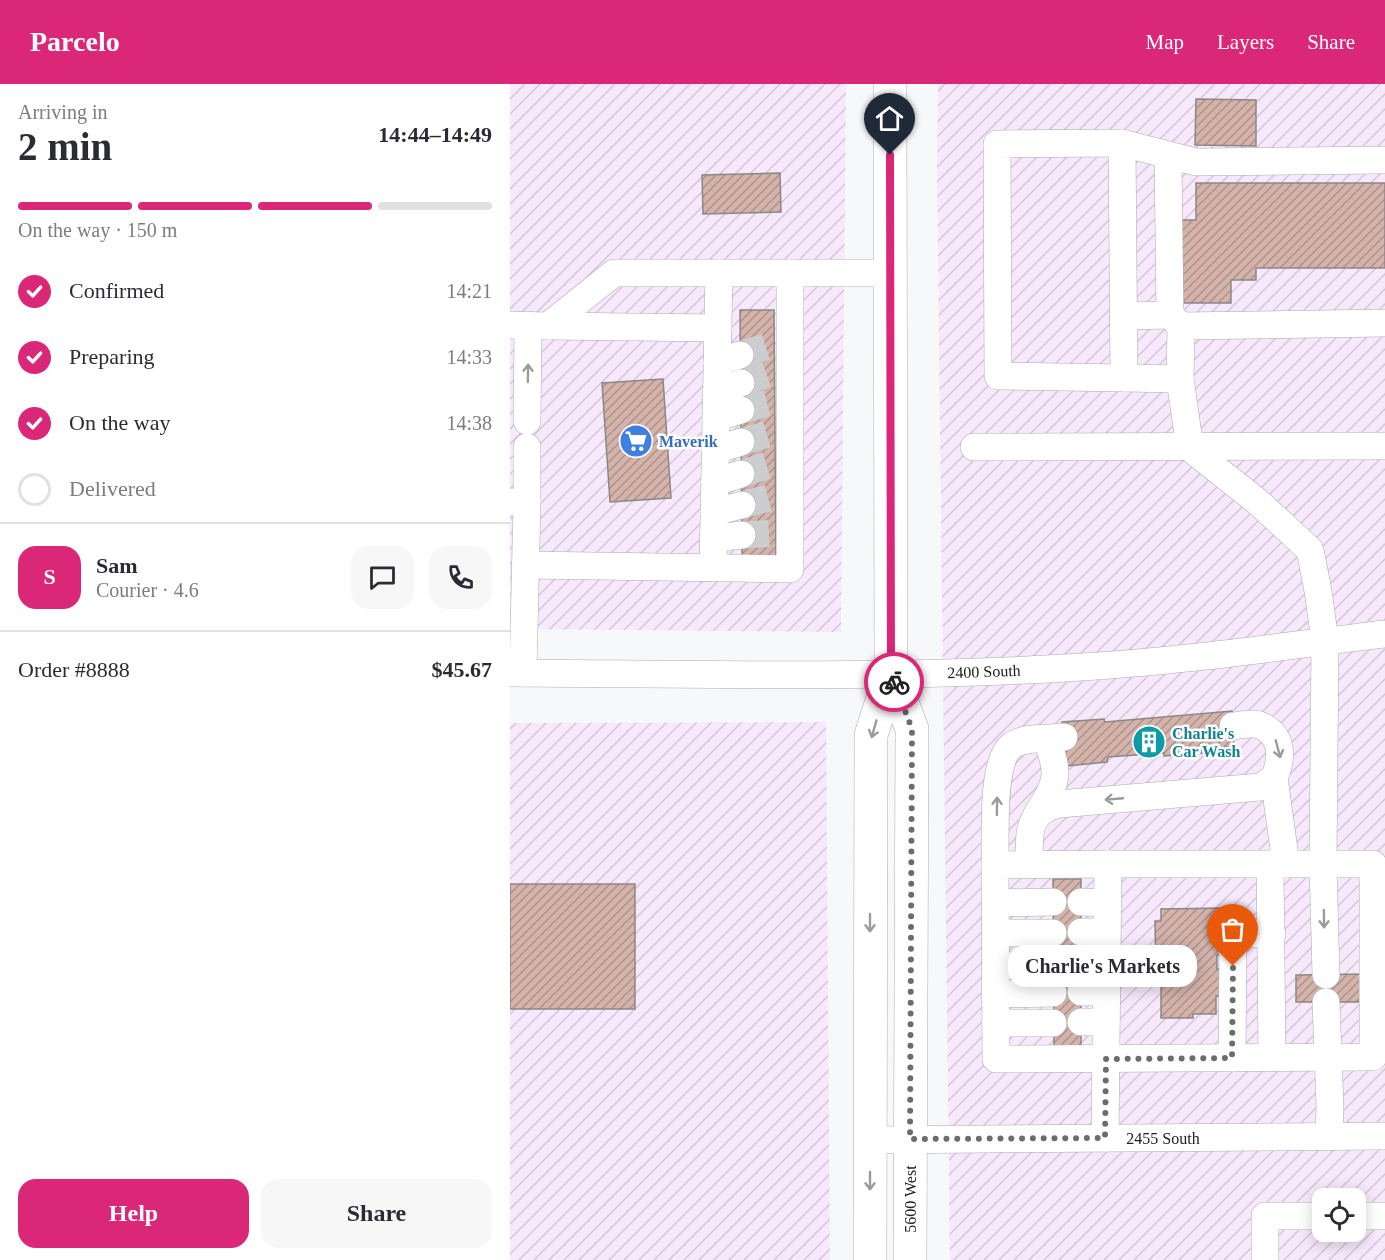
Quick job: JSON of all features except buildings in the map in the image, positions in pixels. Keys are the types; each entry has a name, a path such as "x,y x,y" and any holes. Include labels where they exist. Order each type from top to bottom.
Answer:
{"main road":[{"name":"5600 West","path":"870,1260 871,735 891,673 890,84"},
{"name":"5600 West","path":"891,673 912,729 910,1260"}],"street":[{"path":"1122,143 1124,378"},
{"path":"1180,378 998,376 997,144 1122,143 1196,162 1385,160"},
{"path":"1168,154 1175,320 1190,448 1258,502 1310,550 1318,591 1324,641 1323,864 1326,975"},
{"path":"529,325 614,273 890,273"},
{"path":"712,568 715,450 728,414 729,387 729,358 718,328 719,273"},
{"path":"526,565 790,569 783,532 782,355 790,273"},
{"path":"1124,316 1175,320 1385,323"},
{"path":"529,325 718,328"},
{"path":"527,421 529,325"},
{"path":"715,450 741,442"},
{"path":"974,447 1385,446"},
{"path":"516,673 526,565 518,502 527,447"},
{"path":"715,482 741,474"},
{"path":"714,525 742,505"},
{"path":"714,525 742,535"},
{"name":"2400 South","path":"516,673 891,673 1083,667 1184,659 1385,634"},
{"path":"1233,726 1251,724 1262,726 1272,733 1279,745 1281,756 1274,778 1278,864 1272,934 1272,1057"},
{"path":"995,865 1373,864 1373,1057 996,1059 995,865 997,774 1011,746 1026,741 1055,738 1055,778 1050,794 1031,824 1029,864"},
{"path":"1037,814 1046,807 1059,804 1260,787 1274,778"},
{"path":"1105,1138 1106,1059 1094,1022 1094,902 1108,864"},
{"path":"996,903 1053,902"},
{"path":"996,933 1053,933"},
{"path":"1232,1058 1233,943 1239,936 1247,933 1272,934"},
{"path":"995,966 1053,965"},
{"path":"995,994 1053,993"},
{"path":"1326,1002 1329,1137"},
{"path":"996,1023 1053,1023"},
{"name":"2455 South","path":"870,1140 1385,1136"},
{"path":"1265,1260 1265,1216 1312,1216"},
{"path":"1366,1216 1385,1216"}],"shaded area":[{"path":"510,84 846,84 841,632 510,629"},
{"path":"938,84 1385,84 1385,1260 950,1260 937,172"},
{"path":"826,722 830,1260 510,1260 510,723"}],"tunnel":[{"path":"740,355 775,344"},
{"path":"741,383 775,371"},
{"path":"741,410 775,401"},
{"path":"741,442 775,432"},
{"path":"741,474 775,463"},
{"path":"742,505 776,496"},
{"path":"742,535 776,533"}],"way so far":[{"path":"894,682 912,729 910,1139 1105,1138 1106,1059 1232,1058 1233,966"}],"place":[{"name":"Maverik","path":"636,441"},
{"name":"Charlie's Car Wash","path":"1149,742"},
{"name":"Charlie's Markets","path":"1233,966"}],"route":[{"path":"890,155 891,673 894,682"}]}
